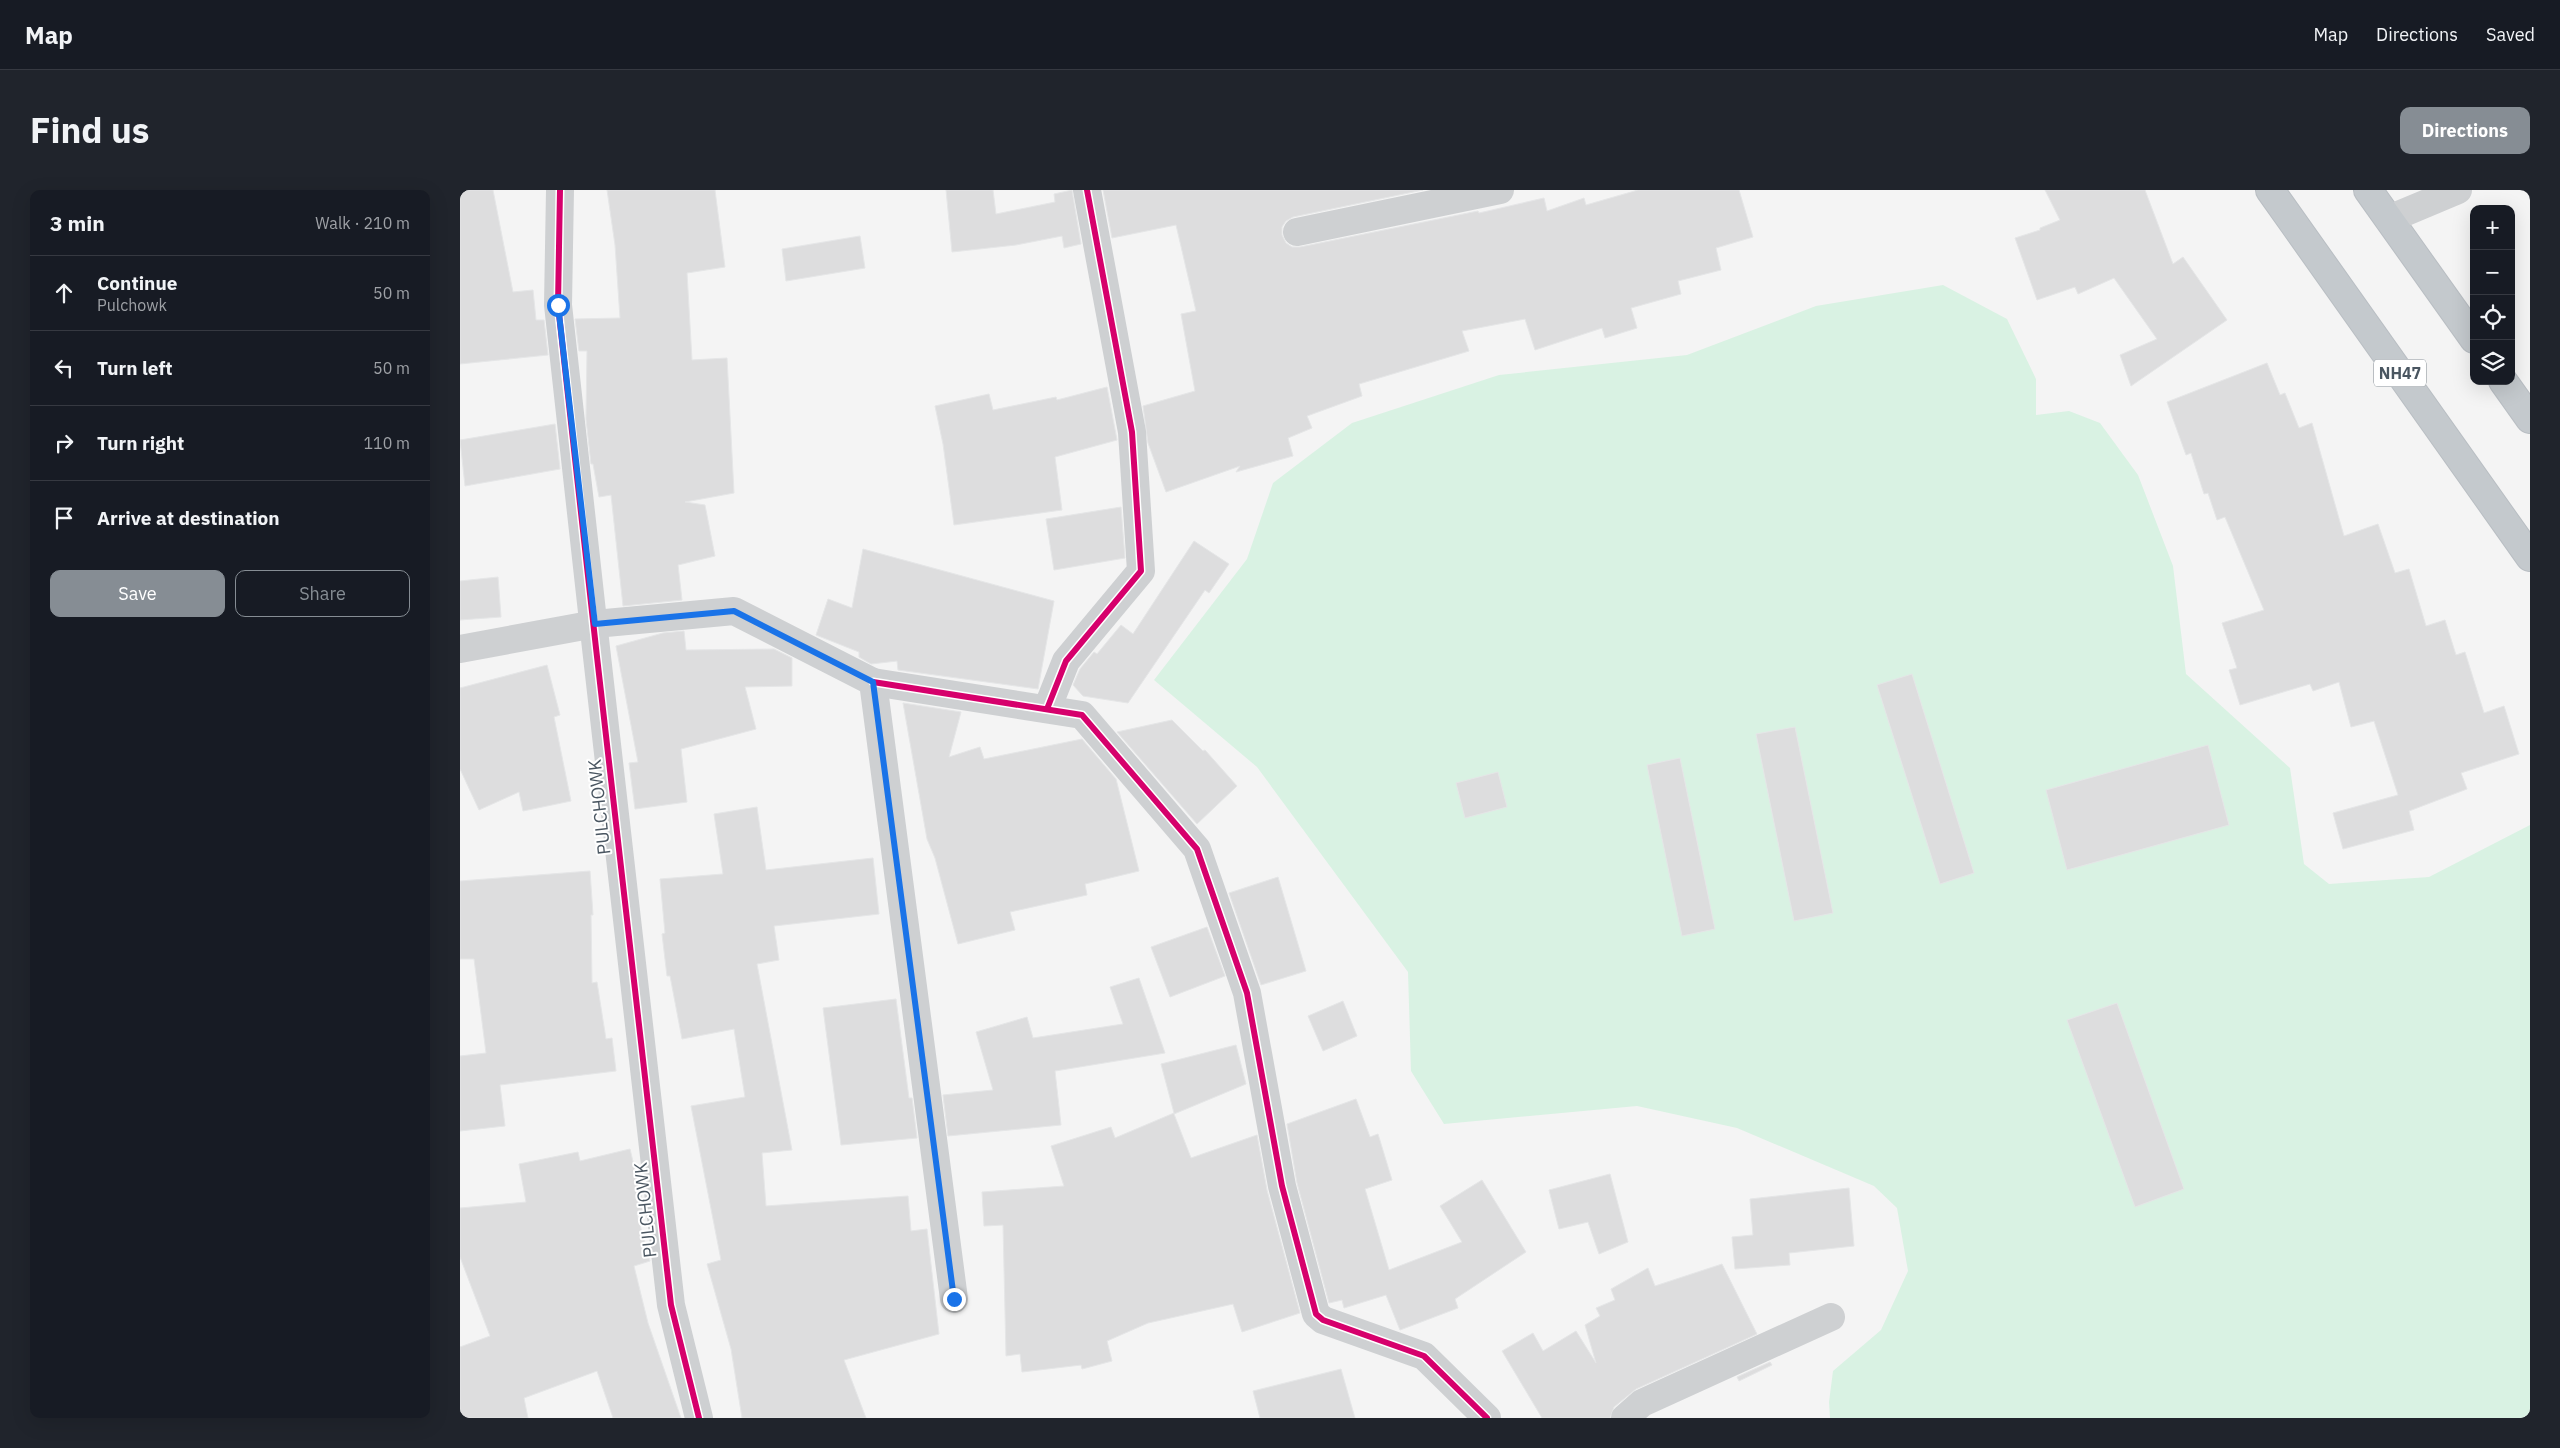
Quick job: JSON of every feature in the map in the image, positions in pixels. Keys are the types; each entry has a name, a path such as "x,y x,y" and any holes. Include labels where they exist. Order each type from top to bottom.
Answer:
{"highway":[{"name":"NH47","path":"2270,190 2530,557"},
{"path":"2368,190 2470,333"},
{"path":"2506,385 2530,419"}],"street":[{"name":"PULCHOWK","path":"560,190 558,305 671,1305 699,1418"},
{"path":"1048,709 1066,661 1140,571 1132,432 1087,190"},
{"path":"1297,232 1500,190"},
{"path":"2389,219 2458,190"},
{"path":"460,649 595,624 734,611 873,682 1082,715 1197,849 1247,993 1282,1186 1316,1314 1323,1320 1424,1356 1487,1418"},
{"path":"873,682 954,1299"},
{"path":"1625,1418 1642,1403 1831,1317"}],"green space":[{"path":"1943,285 2007,319 2036,379 2036,415 2069,411 2100,423 2138,475 2173,566 2186,674 2290,768 2304,864 2329,884 2429,877 2530,825 2530,1418 1830,1418 1829,1402 1833,1371 1881,1330 1908,1271 1897,1208 1874,1186 1737,1128 1637,1106 1444,1124 1411,1071 1408,972 1257,767 1154,680 1247,559 1273,483 1352,423 1499,375 1687,355 1816,306"}],"building":[{"path":"460,190 493,190 513,292 533,290 536,320 544,320 548,355 460,364"},
{"path":"607,190 715,190 725,267 687,273 692,360 727,358 734,493 685,502 705,505 715,556 678,565 682,600 623,606 611,495 599,497 593,464 591,464 586,419 587,351 579,351 575,319 620,318 615,245"},
{"path":"946,190 993,190 996,214 1055,202 1054,194 1072,190 1081,244 1064,248 1062,236 1016,245 952,252"},
{"path":"1103,190 1423,190 1293,217 1286,221 1282,227 1282,235 1286,243 1292,247 1300,247 1478,211 1479,213 1544,198 1547,211 1584,198 1586,205 1638,190 1739,190 1753,237 1716,248 1721,270 1678,281 1681,294 1631,308 1637,328 1605,338 1602,328 1535,350 1525,319 1462,331 1469,351 1359,384 1362,396 1307,416 1312,428 1288,438 1293,456 1236,472 1240,466 1166,492 1148,443 1143,406 1195,391 1181,314 1196,311 1176,225 1112,238"},
{"path":"2045,190 2145,190 2173,264 2183,257 2227,320 2131,386 2120,355 2157,339 2114,278 2078,294 2075,287 2037,300 2015,238 2040,230 2040,228 2060,220"},
{"path":"860,236 865,268 786,281 782,249"},
{"path":"2267,363 2280,395 2285,393 2299,428 2312,423 2344,536 2378,524 2395,573 2409,569 2426,626 2445,620 2456,655 2465,652 2484,713 2504,706 2519,754 2461,773 2467,789 2409,811 2414,830 2343,849 2333,813 2398,795 2374,721 2351,727 2339,682 2313,691 2310,684 2240,705 2229,670 2237,668 2222,623 2264,610 2225,517 2217,520 2208,493 2204,494 2191,453 2186,455 2167,402"},
{"path":"1107,387 1117,440 1055,457 1062,510 954,525 943,444 935,406 989,394 993,410 1056,397 1057,400"},
{"path":"555,424 560,469 465,486 460,440"},
{"path":"1121,507 1125,558 1054,570 1046,519"},
{"path":"1194,541 1229,564 1209,593 1205,590 1128,703 1083,696 1073,685 1080,669 1094,652 1097,654 1121,625 1133,634"},
{"path":"863,549 1054,601 1038,689 898,670 897,661 871,664 859,657 859,652 816,635 828,599 852,608"},
{"path":"498,577 501,617 460,620 460,581"},
{"path":"684,631 686,650 774,649 792,658 792,686 745,687 756,729 681,749 687,802 635,809 629,763 638,762 616,646 663,633"},
{"path":"547,665 560,715 554,717 571,801 523,811 519,792 479,810 460,769 460,688"},
{"path":"1912,674 1974,873 1940,884 1877,685"},
{"path":"903,703 961,712 949,757 980,747 984,759 1082,739 1116,779 1139,871 1085,884 1087,895 1010,912 1015,930 958,944 935,858 927,839"},
{"path":"1172,720 1203,751 1205,750 1237,786 1197,824 1117,732"},
{"path":"1795,727 1833,913 1794,921 1756,734"},
{"path":"2208,745 2229,825 2067,870 2046,790"},
{"path":"1680,758 1715,929 1682,936 1647,765"},
{"path":"1498,772 1507,807 1465,818 1456,783"},
{"path":"757,807 766,870 873,858 879,914 774,926 779,960 757,964 792,1150 762,1153 766,1206 908,1196 911,1231 927,1229 939,1334 844,1360 866,1418 742,1418 731,1349 707,1264 721,1260 691,1106 745,1097 734,1029 682,1039 670,976 667,976 662,934 665,933 660,879 723,874 714,814"},
{"path":"590,871 593,915 591,915 592,983 597,982 606,1039 612,1038 616,1071 500,1085 505,1126 460,1131 460,1056 486,1053 474,959 460,959 460,881"},
{"path":"1278,877 1306,971 1261,985 1229,893"},
{"path":"1207,927 1225,976 1170,997 1151,947"},
{"path":"1139,978 1165,1053 1055,1071 1061,1125 948,1136 943,1095 993,1090 976,1032 1027,1017 1033,1038 1123,1024 1110,987"},
{"path":"896,999 909,1098 912,1098 917,1138 841,1145 823,1008"},
{"path":"1343,1001 1357,1036 1323,1051 1308,1016"},
{"path":"2117,1003 2184,1189 2135,1207 2067,1020"},
{"path":"1236,1045 1246,1084 1174,1114 1191,1158 1257,1135 1267,1190 1300,1313 1242,1332 1233,1304 1148,1323 1107,1341 1112,1361 1082,1369 1081,1365 1022,1372 1020,1354 1006,1356 1003,1225 984,1226 982,1192 1064,1186 1051,1146 1111,1127 1115,1138 1174,1113 1161,1064"},
{"path":"1356,1099 1370,1137 1378,1134 1392,1180 1365,1189 1389,1270 1462,1242 1440,1206 1482,1180 1526,1252 1455,1299 1458,1308 1400,1330 1386,1295 1344,1308 1342,1300 1329,1303 1297,1183 1287,1124"},
{"path":"630,1149 645,1212 637,1214 650,1261 634,1266 648,1323 681,1418 613,1418 597,1371 524,1398 528,1418 460,1418 460,1347 490,1336 460,1257 460,1208 526,1202 519,1164 578,1152 580,1161"},
{"path":"1610,1174 1628,1242 1599,1254 1588,1222 1559,1229 1549,1190"},
{"path":"1849,1188 1854,1246 1789,1253 1790,1265 1735,1269 1732,1237 1753,1235 1750,1199"},
{"path":"1722,1264 1757,1334 1636,1389 1614,1407 1610,1418 1542,1418 1502,1351 1533,1333 1543,1351 1576,1331 1596,1363 1585,1325 1600,1316 1596,1308 1615,1300 1611,1289 1648,1268 1655,1286"},
{"path":"1770,1362 1772,1365 1739,1381 1737,1377"},
{"path":"1341,1369 1355,1418 1260,1418 1253,1391"}],"cycle path":[{"path":"560,190 558,305 596,648 671,1305 699,1418"},
{"path":"1047,709 1066,661 1141,571 1132,432 1087,190"},
{"path":"873,682 1082,715 1197,849 1247,993 1282,1186 1316,1314 1323,1320 1424,1356 1487,1418"}],"route":[{"path":"558,305 595,624 734,611 873,682 954,1299"}]}
